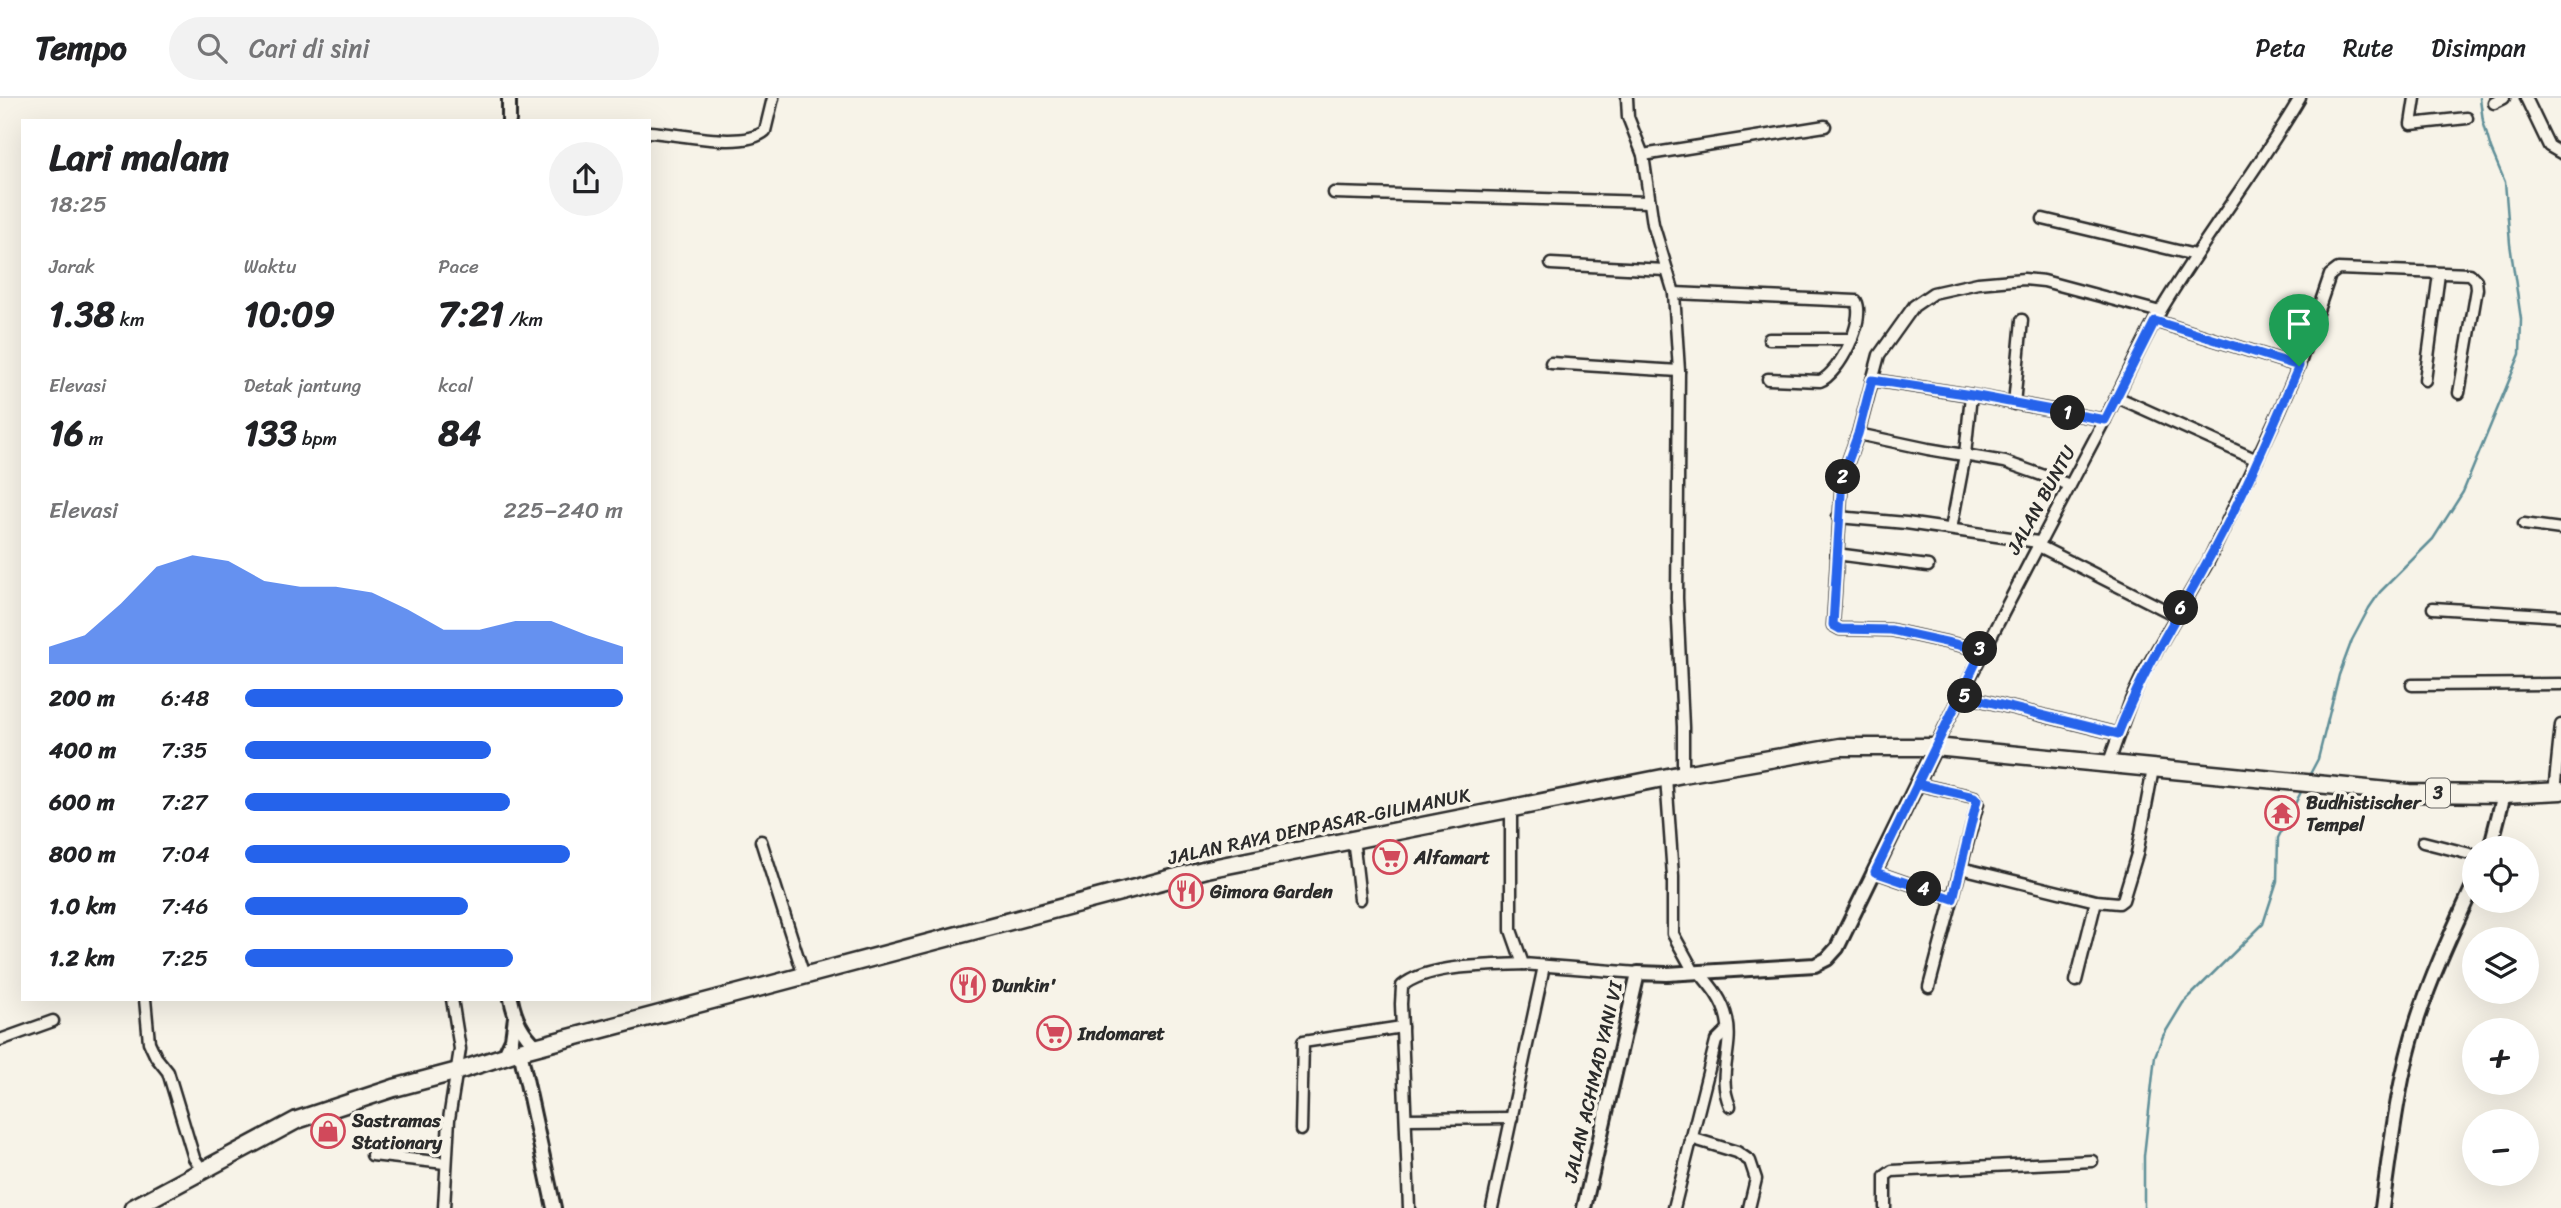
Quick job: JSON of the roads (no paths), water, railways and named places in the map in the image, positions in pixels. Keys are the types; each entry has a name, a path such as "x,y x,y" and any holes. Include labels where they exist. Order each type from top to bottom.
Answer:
{"highway":[{"name":"JALAN RAYA DENPASAR-GILIMANUK","path":"133,1208 297,1120 528,1049 1207,869 1682,774 1840,747 1935,747 2409,793 2504,794 2558,791"}],"street":[{"path":"509,98 509,119"},
{"path":"651,132 723,139 754,138 765,131 773,98"},
{"path":"1627,98 1628,117 1643,155 1649,202 1665,270 1674,293 1679,371 1677,598 1683,727 1682,774"},
{"name":"JALAN BUNTU","path":"1935,747 2037,543 2105,420 2157,316 2300,98"},
{"path":"2415,98 2411,124 2468,118"},
{"path":"2526,98 2549,146 2561,153"},
{"path":"1643,155 1825,126"},
{"path":"1334,193 1649,202"},
{"path":"2043,219 2195,255"},
{"path":"1551,264 1665,270"},
{"path":"2108,765 2144,672 2208,562 2257,460 2299,366 2330,275 2338,269 2470,274 2476,280 2477,289 2459,393"},
{"path":"2425,380 2439,274"},
{"path":"1982,650 1891,630 1836,629 1833,625 1842,478 1858,434 1879,355 1914,306 1933,292 1956,286 2013,280 2044,281 2157,316 2299,366"},
{"path":"1674,293 1853,300 1859,307 1852,339 1825,380 1768,379"},
{"path":"2014,404 2022,320"},
{"path":"1769,339 1852,339"},
{"path":"1551,363 1679,371"},
{"path":"1872,380 1972,395 2105,420"},
{"path":"1951,529 1965,455 1972,395"},
{"path":"2117,397 2257,460"},
{"path":"1858,434 2005,462 2070,485"},
{"path":"1838,517 1951,529 2037,543 2177,616"},
{"path":"2524,524 2561,529"},
{"path":"1836,554 1928,566"},
{"path":"2433,608 2561,615"},
{"path":"2412,685 2561,684"},
{"path":"1961,695 2118,734"},
{"path":"2558,791 2561,725"},
{"name":"JALAN ACHMAD YANI VI","path":"1584,1208 1638,973 1815,965 1827,960 1837,948 1935,747"},
{"path":"1961,868 2117,904 2123,900 2137,854 2153,769"},
{"path":"1665,778 1673,876 1673,934 1691,972 1716,991 1724,1007 1723,1081 1730,1106"},
{"path":"1917,784 1974,797 1977,800 1929,987"},
{"path":"2493,836 2504,794"},
{"path":"1511,808 1511,930 1523,964"},
{"path":"1353,838 1360,900"},
{"path":"761,841 804,976"},
{"path":"2423,842 2462,852"},
{"path":"1875,872 1953,899"},
{"path":"2077,981 2096,901"},
{"path":"2382,1208 2394,1121 2417,1020 2432,977 2462,911"},
{"path":"1409,1208 1401,988 1415,978 1432,972 1472,967 1523,964 1638,973"},
{"path":"1492,1208 1544,966"},
{"path":"145,1001 149,1042 156,1057 168,1072 198,1173"},
{"path":"444,1208 449,1119 458,1071 460,1038 452,1001"},
{"path":"511,1001 528,1049 554,1208"},
{"path":"504,1056 512,1039 515,1017"},
{"path":"0,1040 52,1021"},
{"path":"1301,1130 1303,1042 1402,1027"},
{"path":"1674,1208 1716,1041 1725,1031"},
{"path":"1407,1119 1512,1118"},
{"path":"1691,1138 1737,1152 1751,1161 1756,1179 1749,1208"},
{"path":"372,1155 445,1163"},
{"path":"1885,1208 1885,1176 1892,1171 2092,1161"}],"waterway":[{"path":"2309,776 2318,759 2339,675 2352,640 2380,592 2433,539 2463,492 2520,354 2521,319 2510,244 2505,182 2491,149 2480,98"},
{"path":"2144,1208 2144,1156 2155,1056 2163,1036 2183,1003 2263,924 2277,881 2278,838 2303,788"}],"place":[{"name":"Budhistischer Tempel","path":"2282,813"},
{"name":"Alfamart","path":"1390,857"},
{"name":"Gimora Garden","path":"1186,891"},
{"name":"Dunkin'","path":"968,985"},
{"name":"Indomaret","path":"1054,1033"},
{"name":"Sastramas Stationary","path":"328,1131"}]}
